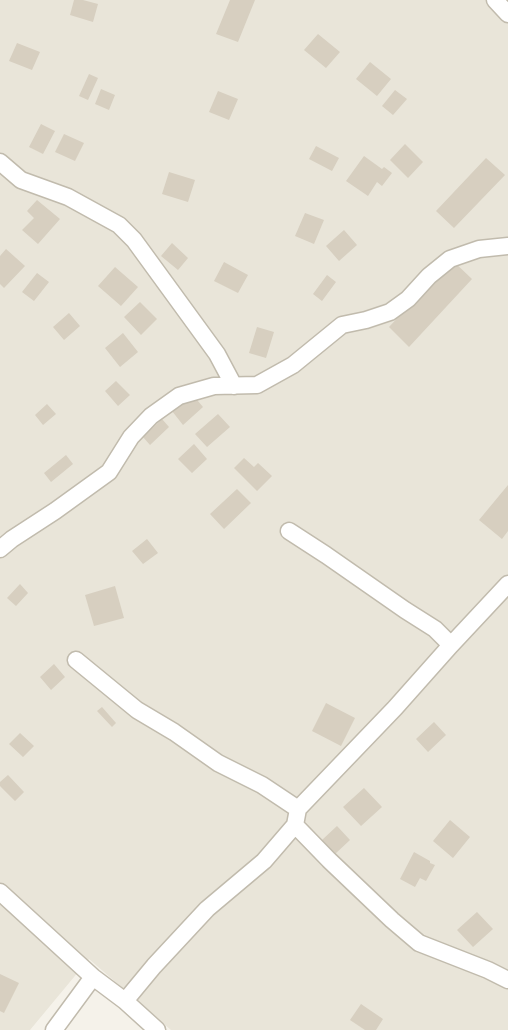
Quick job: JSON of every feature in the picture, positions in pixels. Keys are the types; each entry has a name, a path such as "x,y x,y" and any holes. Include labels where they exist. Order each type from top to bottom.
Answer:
{"street":[{"path":"495,0 508,14"},
{"path":"0,162 21,180 68,197 119,225 134,240 217,354 234,386"},
{"path":"0,549 108,472 131,437 151,416 179,396 214,386 257,385 293,365 342,325 390,312 408,299 429,276 450,259 479,249 508,246"},
{"path":"289,531 326,554 435,629 451,645"},
{"path":"125,1001 154,966 207,909 264,861 296,817 508,584"},
{"path":"76,660 137,710 174,732 218,763 262,785 296,817 329,860 419,943 488,970 508,980"},
{"path":"0,892 93,977 125,1001 157,1030"},
{"path":"54,1030 93,977"},
{"path":"65,1014 70,1030"}],"shaded area":[{"path":"0,0 508,0 508,1030 171,1030 89,959 30,1030 0,1030"}],"building":[{"path":"74,0 98,4 93,22 70,15"},
{"path":"230,0 255,0 238,42 216,34"},
{"path":"318,34 340,52 326,68 304,50"},
{"path":"17,43 40,52 32,70 9,61"},
{"path":"370,62 391,79 377,96 356,79"},
{"path":"89,74 98,78 88,100 79,96"},
{"path":"101,89 115,95 109,110 95,104"},
{"path":"395,90 407,99 393,115 382,106"},
{"path":"218,91 238,99 229,120 209,112"},
{"path":"41,124 55,131 43,154 29,147"},
{"path":"64,134 84,143 75,161 55,152"},
{"path":"405,144 423,162 408,178 390,160"},
{"path":"316,146 339,158 332,171 309,159"},
{"path":"364,156 382,169 384,167 392,173 382,186 377,182 368,196 346,181"},
{"path":"486,158 505,175 454,228 436,211"},
{"path":"169,172 195,180 188,202 162,194"},
{"path":"37,200 60,219 38,244 22,230 34,218 27,211"},
{"path":"305,213 324,220 314,244 295,236"},
{"path":"344,230 357,245 339,261 326,246"},
{"path":"172,243 188,258 178,270 161,256"},
{"path":"6,249 25,266 4,288 0,284 0,256"},
{"path":"452,260 472,279 409,347 389,327"},
{"path":"224,262 248,275 238,293 214,281"},
{"path":"115,267 138,287 121,306 98,286"},
{"path":"37,273 49,282 34,301 22,292"},
{"path":"327,275 336,282 322,301 313,294"},
{"path":"140,302 157,319 141,335 124,317"},
{"path":"69,313 80,326 64,340 53,327"},
{"path":"257,327 274,332 266,358 249,353"},
{"path":"123,333 138,352 120,367 105,348"},
{"path":"116,381 130,395 118,406 105,391"},
{"path":"192,394 203,407 183,425 172,411"},
{"path":"47,404 56,414 43,425 35,415"},
{"path":"218,414 230,427 207,447 195,434"},
{"path":"162,419 169,427 150,445 143,437"},
{"path":"194,444 207,459 192,473 178,459"},
{"path":"66,455 73,464 51,482 44,473"},
{"path":"244,458 254,467 258,463 272,476 257,491 234,468"},
{"path":"508,485 508,531 502,539 479,520"},
{"path":"237,489 251,503 224,529 210,514"},
{"path":"147,539 158,553 143,564 132,551"},
{"path":"20,584 28,593 16,606 7,598"},
{"path":"115,586 124,618 94,626 85,595"},
{"path":"54,664 65,677 51,690 40,677"},
{"path":"326,703 355,718 341,746 312,731"},
{"path":"102,707 116,723 112,727 97,711"},
{"path":"434,722 446,735 428,752 416,739"},
{"path":"20,733 34,746 23,757 9,744"},
{"path":"8,775 24,792 15,801 0,786 0,782"},
{"path":"364,788 382,807 361,826 343,807"},
{"path":"450,820 470,837 453,858 433,841"},
{"path":"337,826 350,840 335,854 322,840"},
{"path":"414,852 435,865 426,881 420,878 415,887 400,879"},
{"path":"477,912 493,929 473,947 457,930"},
{"path":"0,974 19,983 4,1013 0,1011"},
{"path":"361,1004 383,1019 376,1030 365,1030 350,1020"}]}
